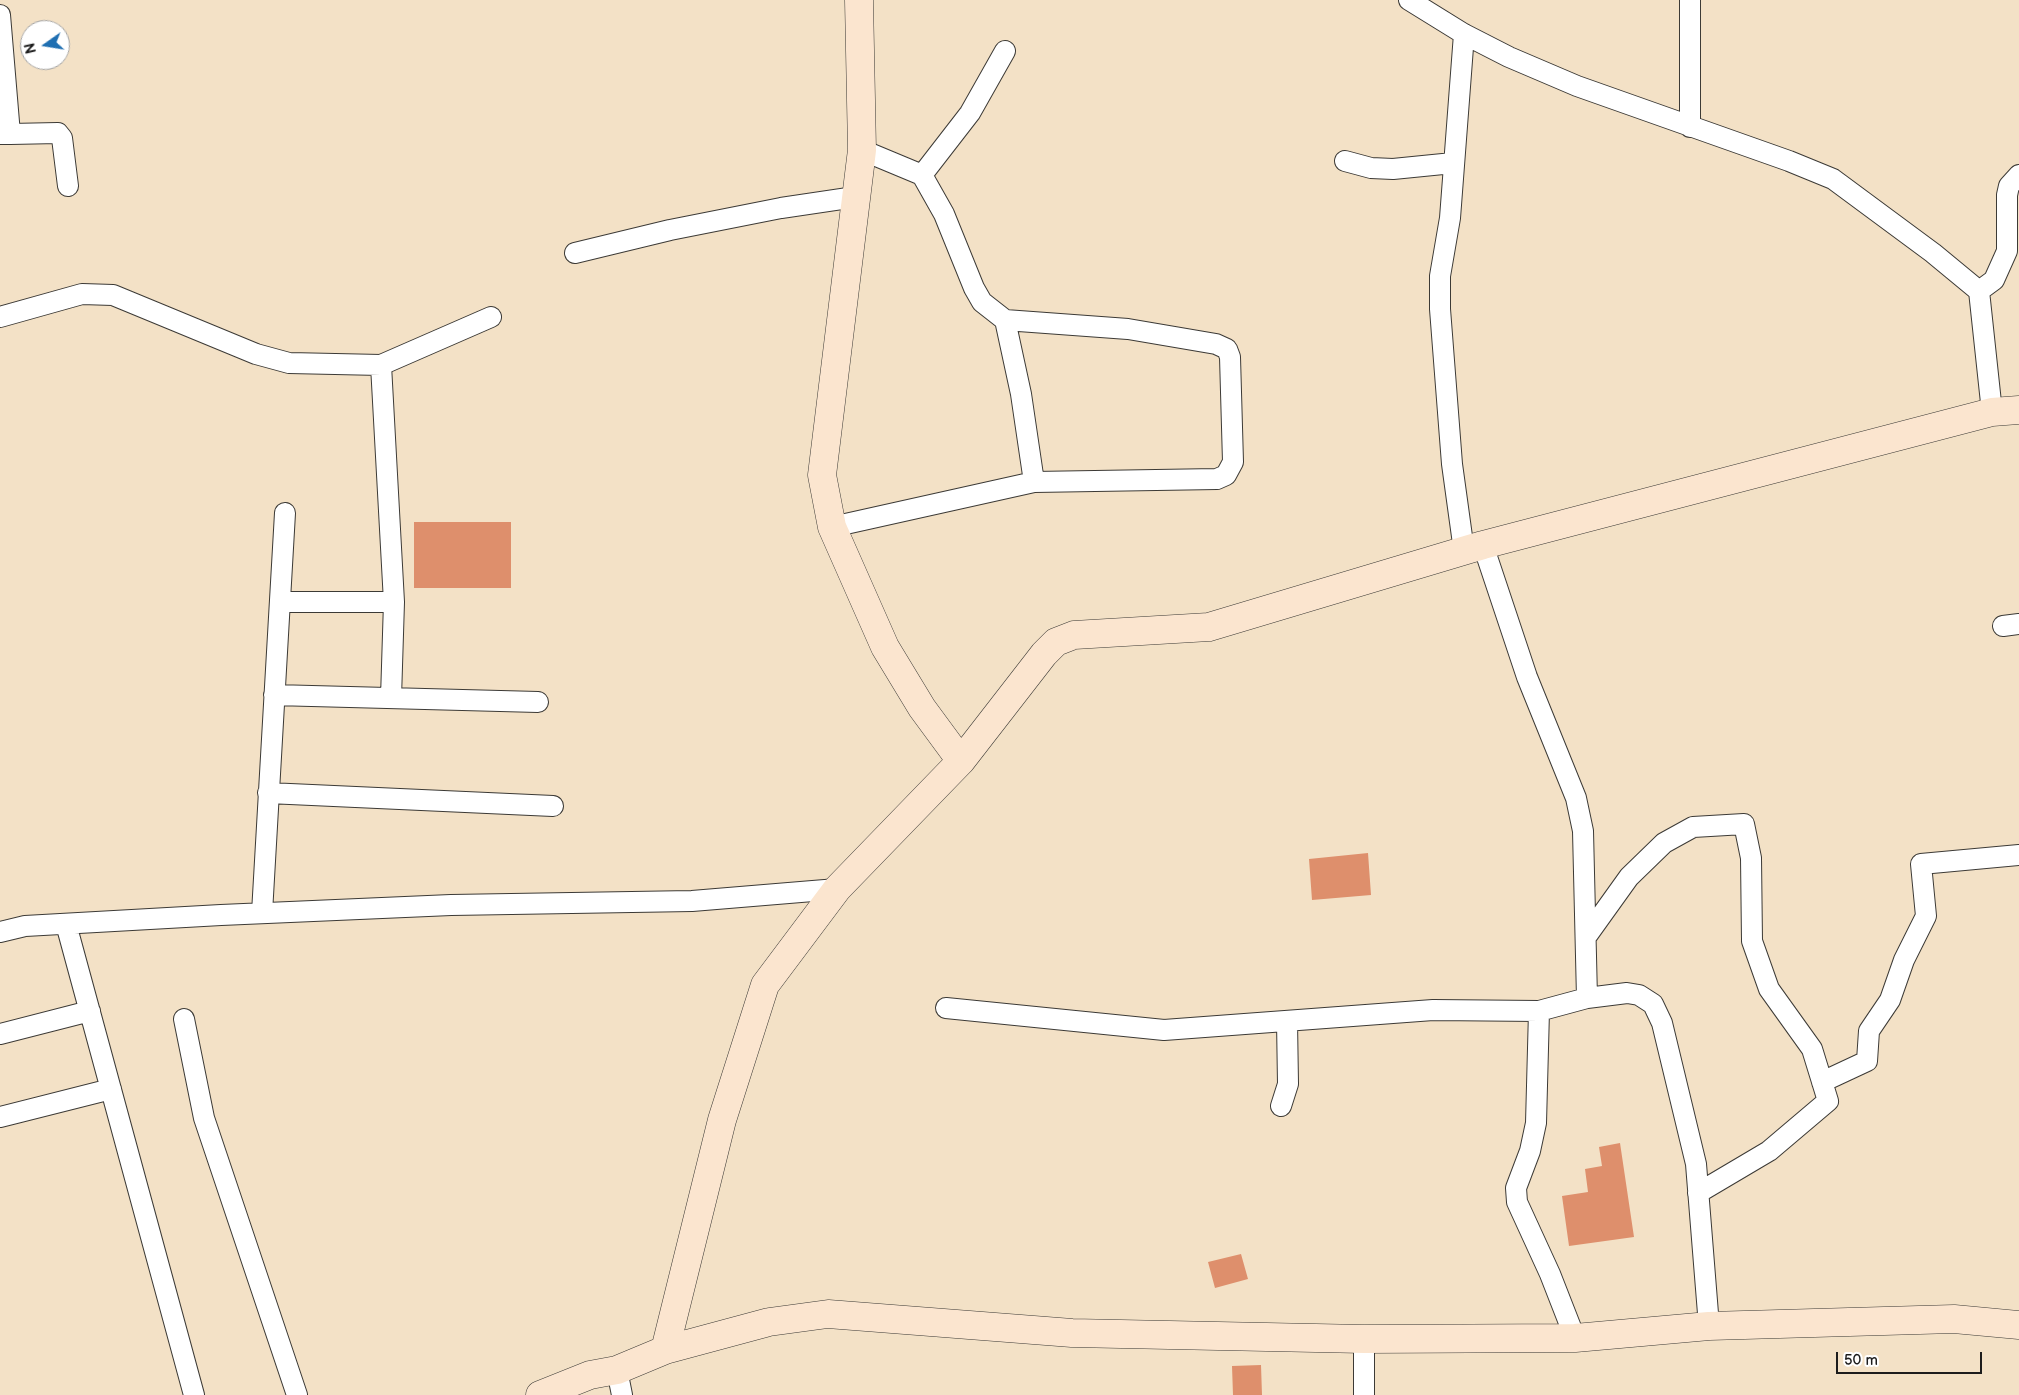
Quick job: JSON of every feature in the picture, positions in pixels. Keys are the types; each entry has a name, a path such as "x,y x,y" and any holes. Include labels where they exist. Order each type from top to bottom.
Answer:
{"main road":[{"path":"860,0 862,150 822,475 832,527 885,647 922,708 961,761"},
{"path":"665,1350 722,1120 766,985 836,889 961,761 1044,654 1056,642 1074,635 1210,627 1474,548 2006,411"},
{"path":"583,1395 620,1382 665,1350 769,1322 828,1314 1072,1334 1364,1340 1575,1338 1709,1326 1954,1319 2019,1325"},
{"path":"540,1395 590,1375 620,1382"}],"street":[{"path":"1409,0 1464,34 1509,57 1577,86 1789,161 1833,179 1933,253 1979,291 2006,411"},
{"path":"1690,0 1690,127"},
{"path":"0,14 5,134 58,133 62,138 68,186"},
{"path":"1464,34 1450,218 1440,276 1440,309 1452,464 1474,548 1576,798 1583,831 1587,998"},
{"path":"922,175 970,113 1005,51"},
{"path":"832,527 1034,482 1217,479 1226,475 1233,462 1230,357 1227,349 1216,344 1128,329 1005,320 982,302 944,214 922,175 862,150"},
{"path":"1345,161 1371,168 1393,169 1453,163"},
{"path":"1979,291 1994,280 2007,252 2006,195 2009,186 2019,175"},
{"path":"575,253 670,230 781,208 855,197"},
{"path":"0,318 82,294 113,295 256,354 289,363 381,365 491,317"},
{"path":"1005,320 1021,394 1034,482"},
{"path":"381,365 394,602 391,698"},
{"path":"262,913 285,513"},
{"path":"280,602 394,602"},
{"path":"274,695 538,702"},
{"path":"268,794 553,806"},
{"path":"1586,937 1629,877 1664,843 1693,827 1744,824 1751,858 1752,940 1769,989 1812,1049 1828,1101 1769,1151 1698,1193"},
{"path":"1822,1082 1867,1061 1869,1031 1890,1000 1904,960 1926,916 1921,864 2019,855"},
{"path":"0,932 25,926 262,913 451,905 692,901 836,889"},
{"path":"66,924 194,1395"},
{"path":"946,1008 1164,1030 1433,1010 1539,1011 1587,998 1627,993 1639,995 1653,1004 1662,1023 1696,1164 1709,1326"},
{"path":"0,1034 90,1011"},
{"path":"1539,1011 1536,1123 1530,1151 1516,1188 1517,1202 1550,1274 1575,1338"},
{"path":"184,1018 204,1118 295,1395"},
{"path":"1282,1106 1288,1084 1286,1021"},
{"path":"0,1117 111,1089"},
{"path":"1364,1340 1364,1395"}],"building":[{"path":"414,522 511,522 511,588 414,588"},
{"path":"1368,853 1371,895 1312,900 1309,859"},
{"path":"1620,1143 1634,1237 1569,1246 1562,1196 1588,1192 1585,1169 1602,1166 1599,1147"},
{"path":"1241,1254 1248,1279 1215,1288 1208,1262"},
{"path":"1261,1365 1262,1395 1233,1395 1232,1366"}]}
